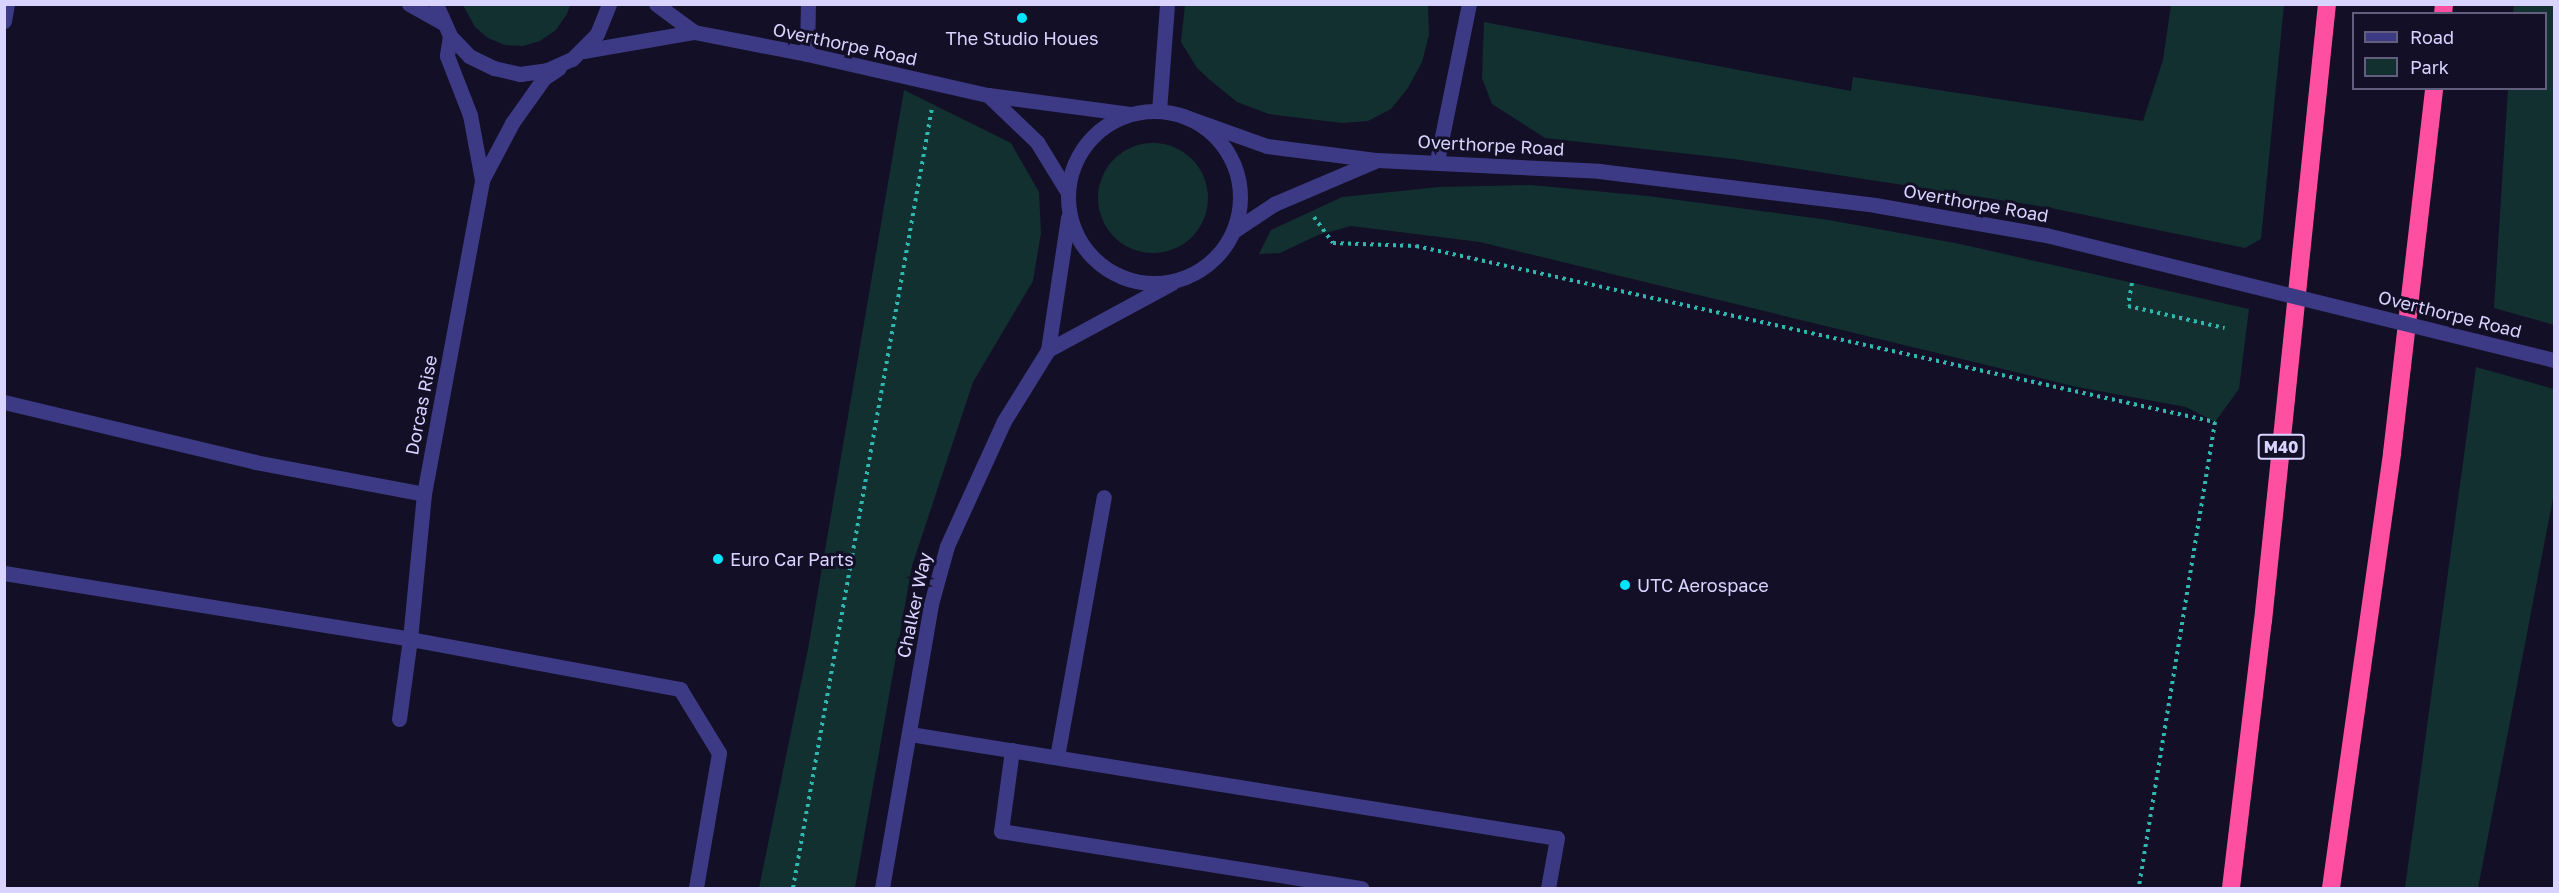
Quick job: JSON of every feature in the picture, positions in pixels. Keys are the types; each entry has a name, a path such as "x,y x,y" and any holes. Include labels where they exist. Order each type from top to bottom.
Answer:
{"highway":[{"name":"M40","path":"2231,888 2263,621 2327,4"},
{"path":"2331,888 2392,453 2434,90"}],"street":[{"path":"4,21 8,4"},
{"path":"409,4 447,30 470,56 486,64 520,74 547,70 577,55 597,34 609,4"},
{"path":"436,4 447,30"},
{"name":"Overthorpe Road","path":"656,4 694,32"},
{"path":"807,54 808,4"},
{"path":"1159,111 1167,4"},
{"path":"1437,161 1469,4"},
{"name":"Dorcas Rise","path":"447,30 447,56 470,115 482,180"},
{"name":"Overthorpe Road","path":"577,55 694,32 807,54 988,95 1130,114"},
{"name":"Dorcas Rise","path":"399,719 410,639 424,494 482,180 512,123 544,78 577,55"},
{"path":"988,95 1037,142 1067,191"},
{"path":"1159,111 1183,116 1208,129 1227,149 1238,175 1241,202 1235,230 1220,254 1198,272 1172,283 1145,284 1119,277 1096,263 1079,242 1068,217 1067,191 1073,165 1086,142 1106,125 1130,114 1159,111"},
{"name":"Overthorpe Road","path":"1183,116 1267,146 1377,160 1437,161 1611,172 1875,205 2046,235 2554,360"},
{"name":"Overthorpe Road","path":"1235,230 1274,204 1377,160"},
{"name":"Chalker Way","path":"882,888 932,604 947,546 1004,421 1048,350 1068,217"},
{"name":"Chalker Way","path":"1048,350 1172,283"},
{"path":"4,402 255,462 424,494"},
{"path":"1057,757 1104,497"},
{"path":"4,573 410,639 680,689 719,753 696,888"},
{"path":"910,734 1557,838 1548,888"},
{"path":"1012,750 1001,831 1362,888"}],"path":[{"path":"793,888 936,83"},
{"path":"1298,194 1333,243 1416,246 2215,422 2139,888"},
{"path":"2133,277 2128,306 2225,328"}],"green space":[{"path":"463,5 570,5 556,30 540,41 523,46 505,45 488,38 475,27"},
{"path":"1185,5 1428,5 1429,35 1422,62 1408,88 1391,109 1368,121 1342,123 1309,119 1269,114 1237,102 1210,80 1197,68 1181,42"},
{"path":"2171,5 2284,5 2261,239 2245,248 2051,208 1734,159 1545,138 1492,104 1482,78 1484,22 1851,91 1853,77 2143,121 2163,60"},
{"path":"2514,5 2554,5 2554,325 2494,308 2508,90 2547,90 2547,12 2513,12"},
{"path":"904,90 1011,143 1039,192 1041,233 1033,281 973,382 912,566 855,888 759,888 808,649"},
{"path":"1153,143 1174,147 1192,159 1204,177 1208,198 1204,219 1192,237 1174,249 1153,253 1132,249 1114,237 1102,219 1098,198 1102,177 1114,159 1132,147"},
{"path":"1531,185 1648,196 1829,220 1960,244 2249,309 2239,389 2215,422 2186,407 2077,387 1480,242 1351,226 1318,235 1280,253 1259,254 1271,230 1342,197 1439,187"},
{"path":"2476,367 2554,389 2554,493 2478,888 2405,888"}],"place":[{"name":"The Studio Houes","path":"1022,18"},
{"name":"Euro Car Parts","path":"718,559"},
{"name":"UTC Aerospace","path":"1625,585"}]}
